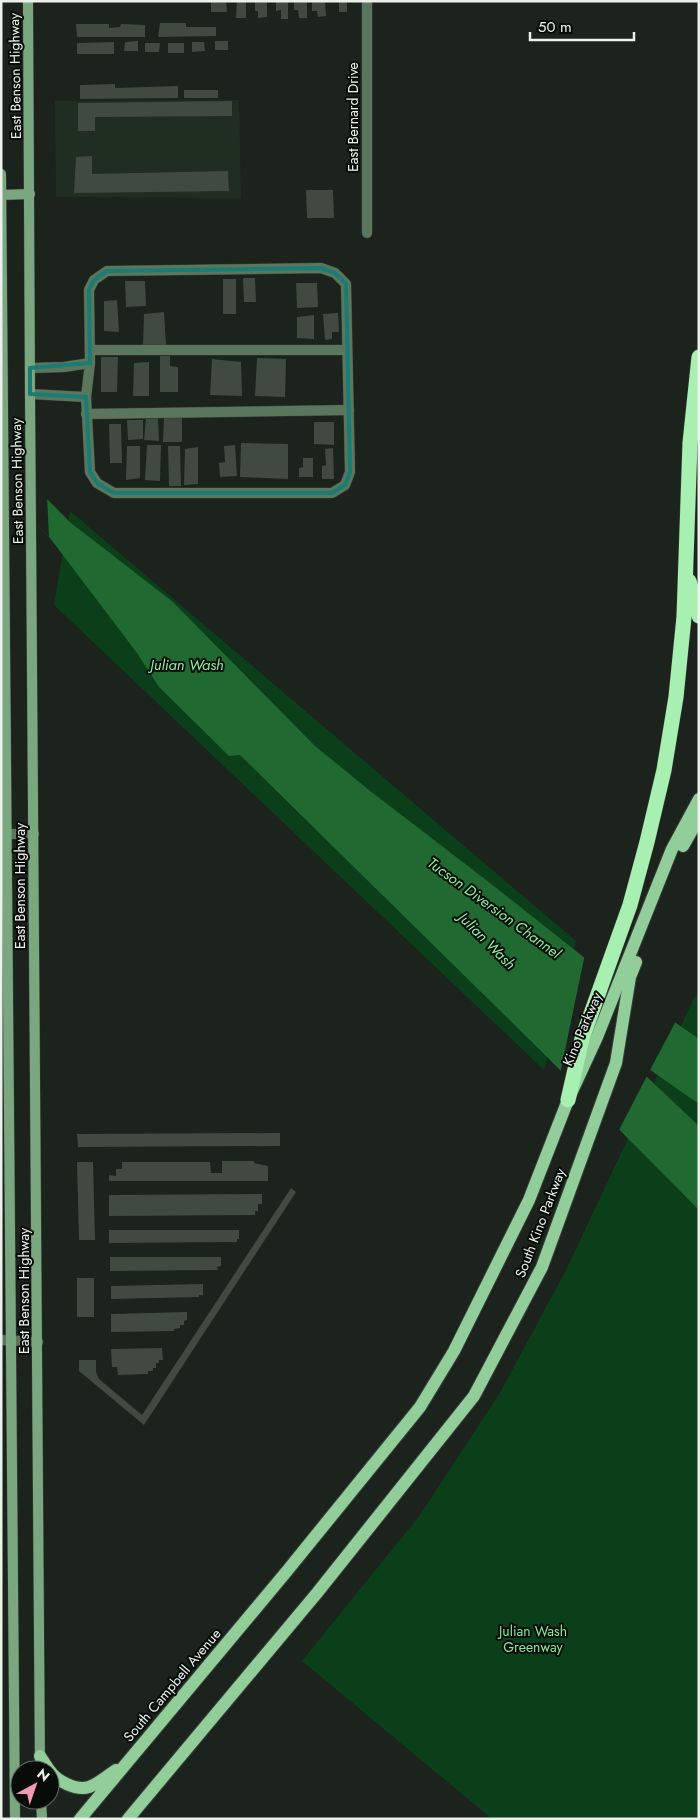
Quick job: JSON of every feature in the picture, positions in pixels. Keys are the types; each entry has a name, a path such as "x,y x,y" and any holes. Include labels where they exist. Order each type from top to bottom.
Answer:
{"highway":[{"path":"568,1100 582,1039 621,969 638,878 664,770 676,697 684,617 690,443 699,357"},
{"path":"686,567 699,616"}],"main road":[{"name":"East Benson Highway","path":"28,1 40,1760"},
{"name":"East Benson Highway","path":"1,174 6,1340 15,1819"},
{"path":"1,195 30,194"},
{"name":"South Kino Parkway","path":"128,1819 317,1594 474,1396 542,1267 593,1122 616,1063 621,969 672,849 699,799"},
{"name":"South Kino Parkway","path":"621,969 699,818"},
{"name":"South Kino Parkway","path":"287,1571 420,1407 454,1351 529,1200 568,1100"},
{"name":"South Campbell Avenue","path":"80,1819 287,1571"},
{"path":"40,1756 43,1760"},
{"path":"60,1779 75,1787 88,1787 126,1763"}],"street":[{"name":"East Bernard Drive","path":"367,1 367,233"},
{"path":"321,268 335,273 346,284 350,472 344,485 332,493 114,493 97,483 90,472 86,414 90,350 89,290 94,280 107,271 321,268"},
{"path":"90,350 347,350"},
{"path":"30,368 64,368 90,363"},
{"path":"30,394 86,397"},
{"path":"86,414 349,410"},
{"path":"4,834 34,834"},
{"path":"6,1340 38,1342"}],"highlighted area":[{"path":"321,268 335,273 346,284 350,472 345,485 332,493 114,493 97,483 90,472 86,397 30,394 30,368 90,363 89,290 94,280 107,271"}],"shaded area":[{"path":"239,100 241,198 56,197 55,101"}],"green space":[{"path":"70,511 576,941 544,1070 54,605"},
{"name":"Julian Wash Greenway","path":"699,992 699,1819 492,1819 302,1661 420,1515 501,1391 567,1268 694,998"}],"water":[{"name":"Julian Wash","path":"1,453 71,523 173,602 315,746 600,970 699,1039 699,1104 610,1042 699,1126 699,1210 541,1051 240,755 229,756 159,687 137,653 50,538 1,489"}],"pier":[{"path":"3,452 47,496 49,537 1,490"},
{"path":"585,954 676,1021 649,1072 634,1061 648,1074 618,1132 560,1074"}],"building":[{"path":"211,1 226,1 227,12 211,12"},
{"path":"237,1 246,1 246,18 236,18"},
{"path":"255,1 267,1 267,17 258,18 258,11 255,11"},
{"path":"276,1 288,1 288,19 281,19 281,10 276,11"},
{"path":"294,1 307,1 307,18 299,18 298,10 294,10"},
{"path":"312,1 325,1 326,16 318,17 317,11 312,11"},
{"path":"339,1 347,1 347,12 339,12"},
{"path":"160,23 186,23 186,27 216,27 216,36 158,37"},
{"path":"76,24 109,24 109,28 120,27 121,24 145,25 145,37 77,37"},
{"path":"138,41 138,51 124,51 125,42"},
{"path":"215,41 228,41 228,50 215,50"},
{"path":"114,42 114,54 77,54 77,43"},
{"path":"192,42 204,42 205,51 192,52"},
{"path":"145,43 160,43 159,52 145,52"},
{"path":"168,43 184,43 184,53 168,53"},
{"path":"115,84 115,88 178,86 178,98 80,99 80,85"},
{"path":"184,90 218,90 218,98 184,98"},
{"path":"232,101 232,116 95,117 95,131 78,131 78,103"},
{"path":"92,156 92,174 228,171 229,191 74,193 76,157"},
{"path":"306,190 333,190 334,218 307,218"},
{"path":"243,278 255,278 256,302 244,302"},
{"path":"223,279 236,279 236,314 223,314"},
{"path":"125,281 145,281 146,306 126,307"},
{"path":"296,283 317,283 318,307 297,308"},
{"path":"117,300 119,332 104,331 104,301"},
{"path":"164,312 166,345 143,346 144,314"},
{"path":"338,313 339,332 332,332 332,339 325,340 323,314"},
{"path":"314,315 314,339 297,338 297,317"},
{"path":"160,356 170,356 170,366 178,367 178,392 160,392"},
{"path":"101,357 118,357 117,392 101,392"},
{"path":"257,358 286,359 285,397 255,396"},
{"path":"212,359 241,362 242,396 210,395"},
{"path":"149,362 149,396 133,396 134,363"},
{"path":"182,417 182,442 163,442 164,418"},
{"path":"158,418 159,441 144,440 146,419"},
{"path":"127,420 143,420 143,439 128,440"},
{"path":"314,422 334,422 334,445 314,444"},
{"path":"109,424 121,424 122,463 110,463"},
{"path":"241,443 288,444 288,479 240,477"},
{"path":"147,445 161,445 160,481 145,480"},
{"path":"235,445 237,476 220,477 219,463 225,462 224,446"},
{"path":"127,446 140,446 140,478 126,480"},
{"path":"168,446 180,446 181,486 169,486"},
{"path":"198,447 198,484 184,485 185,449"},
{"path":"333,448 334,479 322,479 322,466 326,465 325,449"},
{"path":"303,458 313,458 313,477 299,477 299,468 303,467"},
{"path":"280,1133 280,1146 78,1147 77,1134"},
{"path":"222,1161 254,1161 254,1163 268,1166 268,1181 109,1181 109,1175 116,1176 116,1169 122,1169 122,1162 210,1162 211,1173 222,1173"},
{"path":"77,1162 93,1162 95,1240 79,1240"},
{"path":"291,1188 296,1192 144,1425 79,1371 79,1360 96,1360 96,1372 99,1379 142,1415"},
{"path":"262,1194 262,1204 258,1204 258,1211 255,1211 255,1215 109,1216 109,1195"},
{"path":"109,1230 239,1230 239,1239 237,1239 237,1242 109,1243"},
{"path":"110,1257 221,1257 221,1266 217,1267 218,1270 110,1271"},
{"path":"77,1278 94,1278 94,1317 77,1317"},
{"path":"203,1284 203,1295 199,1295 199,1297 111,1299 111,1286"},
{"path":"187,1312 187,1320 184,1321 184,1325 180,1325 180,1328 174,1329 174,1331 111,1332 111,1314"},
{"path":"162,1348 163,1360 159,1360 159,1363 156,1363 156,1368 153,1368 153,1371 148,1371 148,1374 118,1375 117,1367 112,1367 111,1349"}],"water label":[{"name":"Tucson Diversion Channel","path":"494,908"}]}
